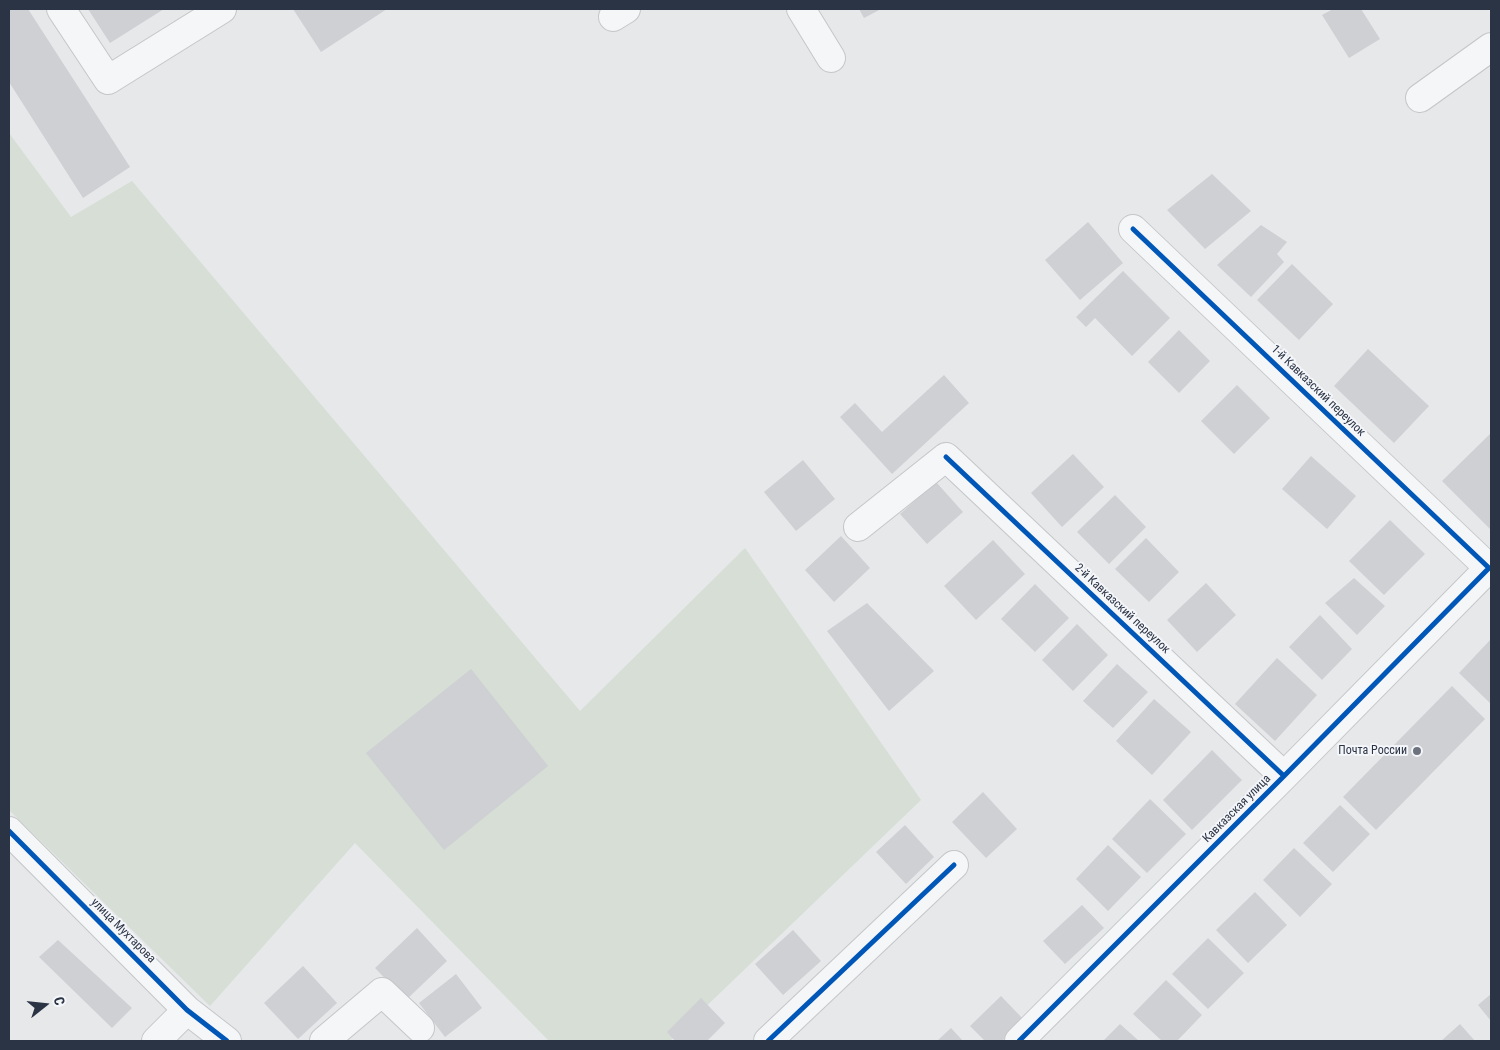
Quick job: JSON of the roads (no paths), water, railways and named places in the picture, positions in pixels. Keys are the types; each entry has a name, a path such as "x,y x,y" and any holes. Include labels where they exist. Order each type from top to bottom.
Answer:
{"street":[{"path":"61,9 108,80 222,9"},
{"path":"801,9 831,58"},
{"path":"1420,98 1491,47"},
{"name":"1-й Кавказский переулок","path":"1133,229 1489,568"},
{"name":"2-й Кавказский переулок","path":"858,527 946,457 1284,776"},
{"name":"Кавказская улица","path":"1019,1041 1489,568"},
{"name":"улица Мухтарова","path":"9,831 187,1010 227,1041"},
{"path":"768,1041 954,865"},
{"path":"324,1041 382,992 420,1028"},
{"path":"156,1041 187,1010"}],"place":[{"name":"Почта России","path":"1417,751"}]}
